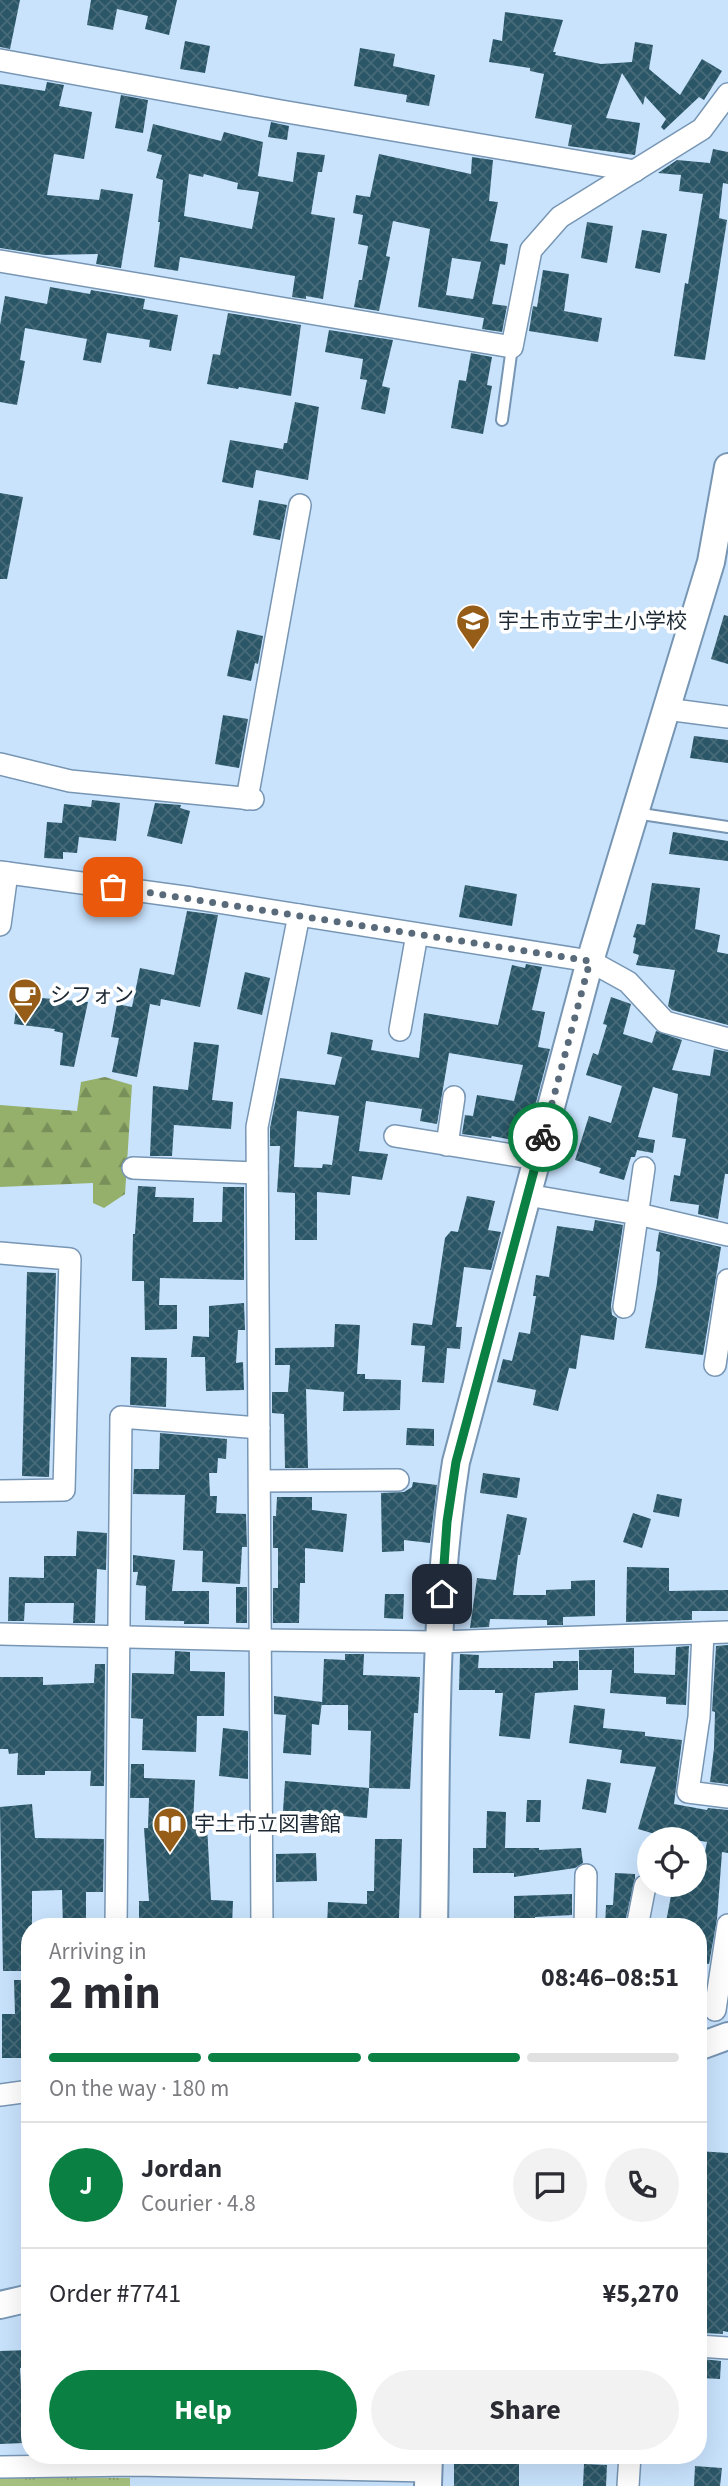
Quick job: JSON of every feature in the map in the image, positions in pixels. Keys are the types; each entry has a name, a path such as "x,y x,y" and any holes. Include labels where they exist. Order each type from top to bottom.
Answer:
{"street":[{"path":"0,60 635,171"},
{"path":"0,261 512,347 531,250 560,217 702,129 728,94"},
{"path":"434,1918 439,1642 447,1522 456,1462 590,961 666,709 720,563 728,467"},
{"path":"0,764 70,781 250,799 300,505"},
{"path":"666,709 728,717"},
{"path":"0,925 3,872 192,898 590,961 628,982 665,1022 728,1039"},
{"path":"262,1918 257,1127 299,915"},
{"path":"400,1030 416,934"},
{"path":"447,1145 454,1097"},
{"path":"395,1136 537,1159"},
{"path":"133,1168 257,1173"},
{"path":"624,1307 644,1168"},
{"path":"527,1195 638,1214 728,1235"},
{"path":"0,1253 70,1259 64,1490 0,1491"},
{"path":"715,1365 728,1280"},
{"path":"116,1918 121,1417 259,1428"},
{"path":"260,1482 398,1480"},
{"path":"0,1634 439,1642 728,1632"},
{"path":"703,1633 699,1717 688,1792 728,1797"},
{"path":"585,1918 586,1875"},
{"path":"640,1918 643,1897"},
{"path":"714,2012 728,1925"},
{"path":"707,2044 728,2036"},
{"path":"0,2095 21,2092"},
{"path":"0,2305 21,2300"},
{"path":"707,2347 728,2348"},
{"path":"628,2486 629,2464"},
{"path":"0,2467 429,2471"}],"lane":[{"path":"502,420 512,347"},
{"path":"635,813 728,827"}],"green space":[{"path":"105,1077 132,1085 125,1194 104,1208 93,1203 93,1183 0,1187 0,1105 77,1111 81,1082"},
{"path":"0,2477 130,2478 130,2486 0,2486"}],"building":[{"path":"0,0 20,0 10,49 0,47"},
{"path":"91,0 177,0 169,35 145,29 148,16 117,9 113,30 87,25"},
{"path":"505,12 563,20 553,52 556,52 555,55 601,64 632,62 635,42 653,45 649,69 680,95 702,59 722,71 704,100 699,97 664,130 661,127 666,119 645,96 643,105 622,73 606,118 640,123 635,155 568,146 572,125 535,118 544,74 530,71 530,68 489,62 493,39 502,41"},
{"path":"185,41 210,46 205,73 180,69"},
{"path":"360,48 395,54 393,66 435,75 429,106 406,102 407,95 354,86"},
{"path":"47,82 64,85 59,106 92,112 84,159 54,154 47,195 99,200 101,189 133,194 121,268 96,264 98,254 45,255 0,248 0,84 45,91"},
{"path":"121,95 148,100 143,133 115,128"},
{"path":"271,122 289,126 287,140 268,137"},
{"path":"153,124 221,141 224,132 263,142 258,176 293,182 297,152 325,155 322,172 318,172 311,214 335,218 323,299 292,297 295,276 180,257 178,271 154,267 163,180 156,178 162,155 147,151","holes":["189,174 203,177 204,174 238,183 237,189 259,192 252,229 184,216"]},
{"path":"713,149 728,152 728,184 723,183 719,218 727,220 705,360 674,356 703,194 679,191 681,175 658,173 677,160 710,163"},
{"path":"379,154 471,174 472,157 493,160 489,201 498,202 490,241 508,244 505,265 500,264 492,304 507,306 502,332 482,329 484,318 418,307 430,229 393,221 386,256 390,257 379,311 354,307 368,246 358,244 363,215 353,213 356,195 370,197","holes":["452,258 481,262 473,299 446,295"]},
{"path":"587,222 613,226 607,263 581,258"},
{"path":"642,230 667,234 660,273 635,268"},
{"path":"543,270 569,274 564,311 602,318 598,342 529,331 533,306 537,307"},
{"path":"50,287 90,294 91,290 145,299 143,309 178,315 171,351 149,347 150,340 107,333 101,363 83,360 87,339 25,328 20,360 25,361 17,405 0,402 0,325 5,296 47,304"},
{"path":"228,313 301,325 291,396 207,384 213,354 220,355"},
{"path":"329,330 393,340 382,386 390,388 385,414 361,409 367,380 360,379 363,359 325,352"},
{"path":"471,353 492,357 487,385 492,386 483,434 451,428 459,380 466,381"},
{"path":"295,402 319,407 308,480 256,470 253,488 222,482 230,440 283,449 284,443 287,443"},
{"path":"0,493 23,497 7,579 0,579"},
{"path":"259,500 287,505 280,540 253,535"},
{"path":"724,615 728,616 728,664 711,659"},
{"path":"237,630 263,636 258,664 255,663 251,681 227,676"},
{"path":"223,715 248,719 239,768 215,764"},
{"path":"694,736 728,740 728,763 690,758"},
{"path":"92,800 120,803 116,841 79,837 77,853 63,852 63,859 44,858 47,822 62,823 64,804 91,807"},
{"path":"155,803 181,805 180,808 190,811 182,844 147,836"},
{"path":"673,832 728,841 728,861 669,854"},
{"path":"652,883 700,888 695,929 720,935 717,952 728,954 728,1025 672,1010 668,1006 675,970 636,965 639,955 633,953 636,938 633,937 637,924 645,925"},
{"path":"465,885 517,894 512,926 459,917"},
{"path":"187,911 218,915 200,1007 161,999 160,1006 150,1004 137,1077 112,1072 119,1038 111,1037 117,1004 132,1007 140,968 174,975"},
{"path":"526,964 542,967 532,1010 545,1012 538,1047 550,1049 534,1110 530,1109 523,1142 462,1134 465,1115 473,1116 477,1095 514,1101 523,1065 449,1053 437,1124 420,1121 422,1109 366,1101 359,1151 388,1154 382,1180 352,1176 350,1195 317,1192 317,1240 295,1240 295,1193 277,1192 280,1146 270,1146 270,1128 280,1078 335,1085 342,1057 327,1054 331,1032 373,1040 371,1050 419,1058 424,1013 498,1025 512,965 525,968","holes":["297,1111 339,1116 332,1165 323,1164 322,1168 294,1167"]},
{"path":"245,972 270,978 262,1015 237,1009"},
{"path":"18,996 88,1002 74,1067 60,1065 63,1033 54,1031 55,1029 14,1024"},
{"path":"611,997 631,1004 623,1034 652,1043 656,1031 682,1040 672,1070 710,1076 714,1049 728,1052 728,1174 725,1174 718,1219 698,1214 699,1205 670,1201 674,1175 680,1176 686,1139 672,1137 678,1094 653,1087 638,1137 655,1140 653,1153 637,1150 635,1157 631,1157 624,1180 599,1173 601,1168 575,1160 589,1116 611,1123 622,1086 586,1075 593,1053 598,1055 607,1025 603,1024"},
{"path":"194,1042 219,1045 212,1100 233,1102 231,1129 174,1125 172,1156 150,1156 153,1086 188,1090"},
{"path":"138,1186 156,1187 155,1197 194,1198 193,1222 222,1222 223,1187 244,1187 244,1280 160,1278 159,1305 177,1305 177,1329 145,1330 144,1281 132,1281"},
{"path":"467,1196 495,1201 488,1230 501,1232 491,1270 464,1267 456,1327 462,1327 460,1349 447,1348 444,1383 422,1382 425,1346 411,1345 413,1323 432,1325 445,1238 451,1231 458,1232"},
{"path":"595,1220 623,1225 611,1305 612,1315 617,1318 614,1340 581,1335 576,1369 569,1368 558,1411 533,1405 536,1390 497,1382 503,1359 512,1361 519,1332 530,1334 536,1296 533,1296 536,1275 549,1277 557,1226 593,1231"},
{"path":"659,1232 721,1247 703,1355 645,1348 657,1283 660,1252 656,1251"},
{"path":"27,1272 56,1273 49,1477 22,1476"},
{"path":"244,1303 245,1330 238,1330 236,1363 243,1362 244,1390 206,1391 205,1357 191,1357 193,1336 209,1337 209,1306"},
{"path":"335,1324 360,1325 357,1374 365,1374 365,1379 401,1380 400,1410 343,1411 344,1392 306,1389 308,1468 285,1468 284,1414 272,1413 272,1392 288,1392 290,1365 275,1365 275,1348 334,1347"},
{"path":"131,1357 167,1358 166,1407 130,1405"},
{"path":"407,1428 434,1429 434,1446 406,1445"},
{"path":"160,1433 227,1439 226,1459 218,1458 217,1473 209,1473 210,1496 217,1496 216,1513 246,1514 247,1547 242,1547 240,1584 202,1582 203,1551 183,1550 185,1495 133,1494 134,1469 159,1469"},
{"path":"483,1473 520,1478 517,1498 480,1493"},
{"path":"413,1482 437,1485 430,1543 404,1540 404,1551 382,1552 381,1493 404,1492 412,1487"},
{"path":"657,1494 682,1499 679,1517 653,1512"},
{"path":"277,1497 312,1497 312,1510 347,1514 343,1552 305,1548 305,1583 300,1583 299,1623 273,1623 273,1588 278,1588 278,1548 273,1548 273,1516 276,1516"},
{"path":"633,1513 651,1519 642,1548 623,1542"},
{"path":"507,1514 527,1518 518,1555 513,1595 546,1595 546,1590 571,1589 571,1581 595,1580 595,1616 563,1617 563,1625 547,1625 547,1620 490,1619 489,1627 470,1628 477,1578 496,1580"},
{"path":"77,1531 107,1533 106,1570 97,1569 95,1623 73,1623 74,1603 25,1603 24,1621 8,1621 9,1577 44,1578 44,1556 76,1556"},
{"path":"133,1555 175,1560 172,1591 209,1591 209,1624 145,1620 146,1586 136,1585 138,1572 133,1572"},
{"path":"627,1567 669,1568 669,1591 728,1590 728,1611 692,1611 692,1620 626,1622"},
{"path":"236,1587 247,1587 247,1623 236,1623"},
{"path":"385,1594 404,1594 403,1619 384,1618"},
{"path":"728,1645 728,1784 710,1782 714,1748 715,1712 712,1711 716,1646"},
{"path":"689,1646 686,1705 666,1704 666,1697 610,1693 612,1670 579,1670 579,1650 634,1648 634,1673 675,1675 676,1647"},
{"path":"175,1651 190,1652 190,1671 225,1672 224,1716 197,1716 196,1752 142,1750 143,1719 131,1718 132,1673 174,1674"},
{"path":"345,1654 364,1654 363,1675 420,1677 418,1713 414,1713 410,1789 369,1788 371,1731 348,1730 348,1705 322,1705 324,1659 345,1660"},
{"path":"460,1654 479,1655 478,1668 553,1668 553,1661 578,1661 578,1690 535,1693 530,1739 499,1736 503,1693 495,1693 495,1690 459,1690"},
{"path":"95,1664 105,1664 104,1786 90,1786 91,1771 45,1771 45,1775 17,1775 18,1753 9,1754 8,1749 0,1749 0,1677 43,1677 43,1685 94,1683"},
{"path":"274,1696 322,1702 319,1725 312,1724 311,1755 283,1753 286,1715 274,1714"},
{"path":"574,1705 605,1709 603,1728 645,1732 645,1736 682,1740 674,1804 707,1810 728,1810 728,1853 722,1852 717,1919 709,1964 707,1918 667,1918 671,1897 707,1897 707,1827 639,1827 656,1767 620,1763 622,1750 569,1743"},
{"path":"223,1728 248,1731 248,1779 219,1776"},
{"path":"131,1764 144,1764 144,1778 195,1780 193,1826 207,1826 211,1900 233,1901 232,1918 139,1918 139,1901 149,1901 144,1828 148,1828 149,1798 130,1798"},
{"path":"587,1779 611,1783 606,1813 582,1809"},
{"path":"285,1781 369,1788 367,1818 283,1811"},
{"path":"527,1800 541,1800 540,1822 526,1822"},
{"path":"32,1804 35,1838 104,1839 103,1892 86,1892 86,1918 63,1918 62,1890 32,1891 32,1918 21,1918 21,1971 3,1971 0,1807"},
{"path":"487,1811 506,1812 505,1848 581,1848 583,1863 575,1868 514,1877 514,1873 473,1873 473,1848 486,1848"},
{"path":"375,1839 402,1839 399,1918 327,1918 328,1902 367,1904 367,1891 374,1891"},
{"path":"316,1853 317,1881 276,1882 276,1854"},
{"path":"615,1873 635,1874 626,1918 605,1918 606,1905 613,1905"},
{"path":"572,1894 572,1915 514,1918 514,1896"},
{"path":"14,1980 21,1980 21,2058 2,2058 2,2014 15,2014"},
{"path":"707,2152 728,2153 728,2332 723,2331 723,2334 707,2333"},
{"path":"21,2350 21,2443 0,2444 0,2351"},
{"path":"707,2360 721,2361 720,2379 707,2378"},
{"path":"454,2464 519,2464 519,2486 454,2486"},
{"path":"584,2464 607,2465 606,2486 583,2486"},
{"path":"695,2466 722,2468 720,2486 694,2486"}],"way so far":[{"path":"113,887 590,961 543,1137"}],"place":[{"name":"宇土市立宇土小学校","path":"473,651"},
{"name":"シフォン","path":"25,1025"},
{"name":"宇土市立図書館","path":"170,1854"}],"route":[{"path":"442,1594 447,1522 456,1462 543,1137"}]}
